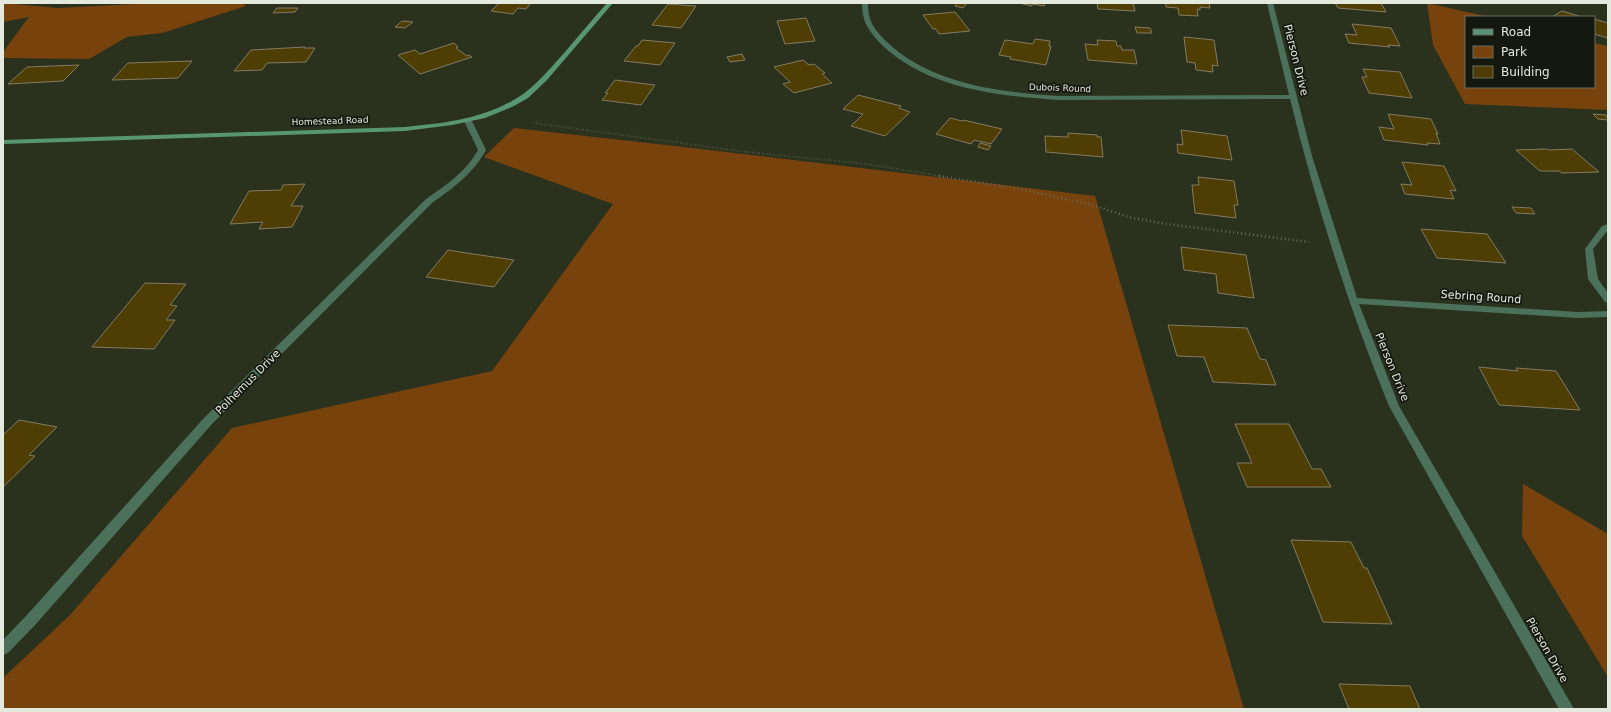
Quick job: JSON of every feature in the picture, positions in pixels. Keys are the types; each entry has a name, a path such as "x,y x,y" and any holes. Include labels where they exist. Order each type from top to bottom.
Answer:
{"street":[{"name":"Homestead Road","path":"3,142 406,129 468,121 507,107 526,96 540,84 610,3"},
{"name":"Dubois Round","path":"865,3 865,15 871,29 882,41 901,57 930,72 990,90 1022,96 1059,98 1292,97"},
{"name":"Pierson Drive","path":"1270,3 1292,97 1336,246 1373,358 1394,406 1566,709"},
{"name":"Polhemus Drive","path":"3,649 31,620 208,421 429,201 461,179 476,163 482,150 468,121"},
{"path":"1608,227 1605,228 1589,249 1593,279 1608,300"},
{"name":"Sebring Round","path":"1354,301 1578,315 1608,314"}],"path":[{"path":"534,123 746,152 866,164 1014,188 1089,204 1129,217 1166,224 1336,246"}],"green space":[{"path":"3,3 57,8 156,3 242,3 246,6 162,33 127,37 89,59 3,58 3,52 29,17 3,22"},
{"path":"1427,3 1485,16 1465,16 1465,88 1595,88 1595,43 1608,46 1608,110 1465,104 1433,45"},
{"path":"514,128 1095,196 1244,709 3,709 3,678 71,614 232,428 492,371 613,204 484,157"},
{"path":"1523,484 1608,534 1608,677 1522,536"}],"building":[{"path":"499,3 531,3 526,9 518,8 513,14 491,11"},
{"path":"957,3 967,3 963,8 955,6"},
{"path":"1019,3 1045,3 1044,6 1032,4 1032,6"},
{"path":"1097,3 1133,3 1135,11 1098,9"},
{"path":"1166,3 1209,3 1210,8 1200,7 1200,10 1197,9 1198,16 1179,15 1178,8 1166,7"},
{"path":"1335,3 1381,3 1386,12 1338,8"},
{"path":"668,4 696,6 681,28 652,25"},
{"path":"277,8 298,8 295,12 273,13"},
{"path":"1562,11 1579,16 1554,16"},
{"path":"955,12 970,31 939,34 936,29 933,29 923,15"},
{"path":"806,18 815,41 785,44 777,21"},
{"path":"1595,19 1608,23 1608,38 1595,34"},
{"path":"402,21 413,22 405,28 395,27"},
{"path":"1352,24 1391,28 1400,46 1388,45 1390,47 1349,43 1345,34 1357,35"},
{"path":"1135,27 1150,28 1152,33 1137,33"},
{"path":"1184,37 1214,40 1218,66 1212,65 1213,72 1196,70 1195,63 1187,62"},
{"path":"1035,39 1050,41 1049,46 1051,46 1046,65 1010,59 1011,57 999,55 1005,40 1033,44"},
{"path":"642,40 675,43 660,65 624,61"},
{"path":"1097,40 1116,41 1117,46 1121,46 1122,50 1134,50 1137,64 1088,60 1085,44 1098,45"},
{"path":"454,43 458,47 456,48 467,56 469,55 472,57 420,74 398,55 415,50 420,54"},
{"path":"305,47 304,48 315,48 306,62 267,63 262,70 234,71 251,50"},
{"path":"742,54 745,60 730,62 727,57"},
{"path":"803,60 809,65 814,64 825,73 822,74 832,83 794,93 783,84 790,82 774,67"},
{"path":"192,61 178,78 112,80 128,63"},
{"path":"79,65 63,81 8,84 27,67"},
{"path":"1363,69 1400,72 1412,98 1369,93 1362,77 1367,77"},
{"path":"615,80 655,85 641,105 602,100 608,93 605,93"},
{"path":"858,95 901,106 899,108 910,112 885,136 851,126 863,114 843,109"},
{"path":"1388,114 1431,119 1438,134 1436,133 1440,144 1427,143 1428,145 1384,140 1379,127 1394,129"},
{"path":"1593,114 1606,115 1608,120 1598,119"},
{"path":"950,118 1002,129 991,144 974,140 971,144 936,134"},
{"path":"1181,130 1227,136 1232,160 1178,153 1177,144 1183,145"},
{"path":"1068,133 1097,135 1097,137 1101,137 1103,157 1046,152 1045,136 1068,137"},
{"path":"980,143 991,146 988,150 978,147"},
{"path":"1572,149 1599,172 1562,173 1559,171 1540,171 1516,150"},
{"path":"1402,162 1444,166 1456,191 1450,190 1454,199 1405,194 1401,184 1412,185"},
{"path":"1198,177 1234,181 1238,205 1234,205 1236,218 1195,213 1192,185 1199,185"},
{"path":"305,184 291,206 303,206 292,227 259,229 263,222 230,224 249,191 281,190 283,185"},
{"path":"1512,207 1531,208 1535,214 1516,213"},
{"path":"1421,229 1487,234 1506,263 1437,258"},
{"path":"1181,247 1246,255 1254,298 1218,293 1216,274 1184,270"},
{"path":"448,250 514,260 494,287 426,277"},
{"path":"145,283 186,284 170,305 177,306 166,320 175,320 154,349 92,347"},
{"path":"1168,325 1247,328 1260,359 1266,360 1276,385 1213,382 1204,357 1177,356"},
{"path":"1479,367 1518,371 1516,368 1556,371 1580,410 1499,405"},
{"path":"19,420 57,427 29,455 35,456 3,487 3,435"},
{"path":"1235,424 1289,424 1312,469 1321,469 1331,487 1247,487 1237,463 1252,463"},
{"path":"1291,540 1351,542 1364,568 1367,568 1392,624 1323,622"},
{"path":"1339,684 1410,686 1420,709 1349,709"}]}
